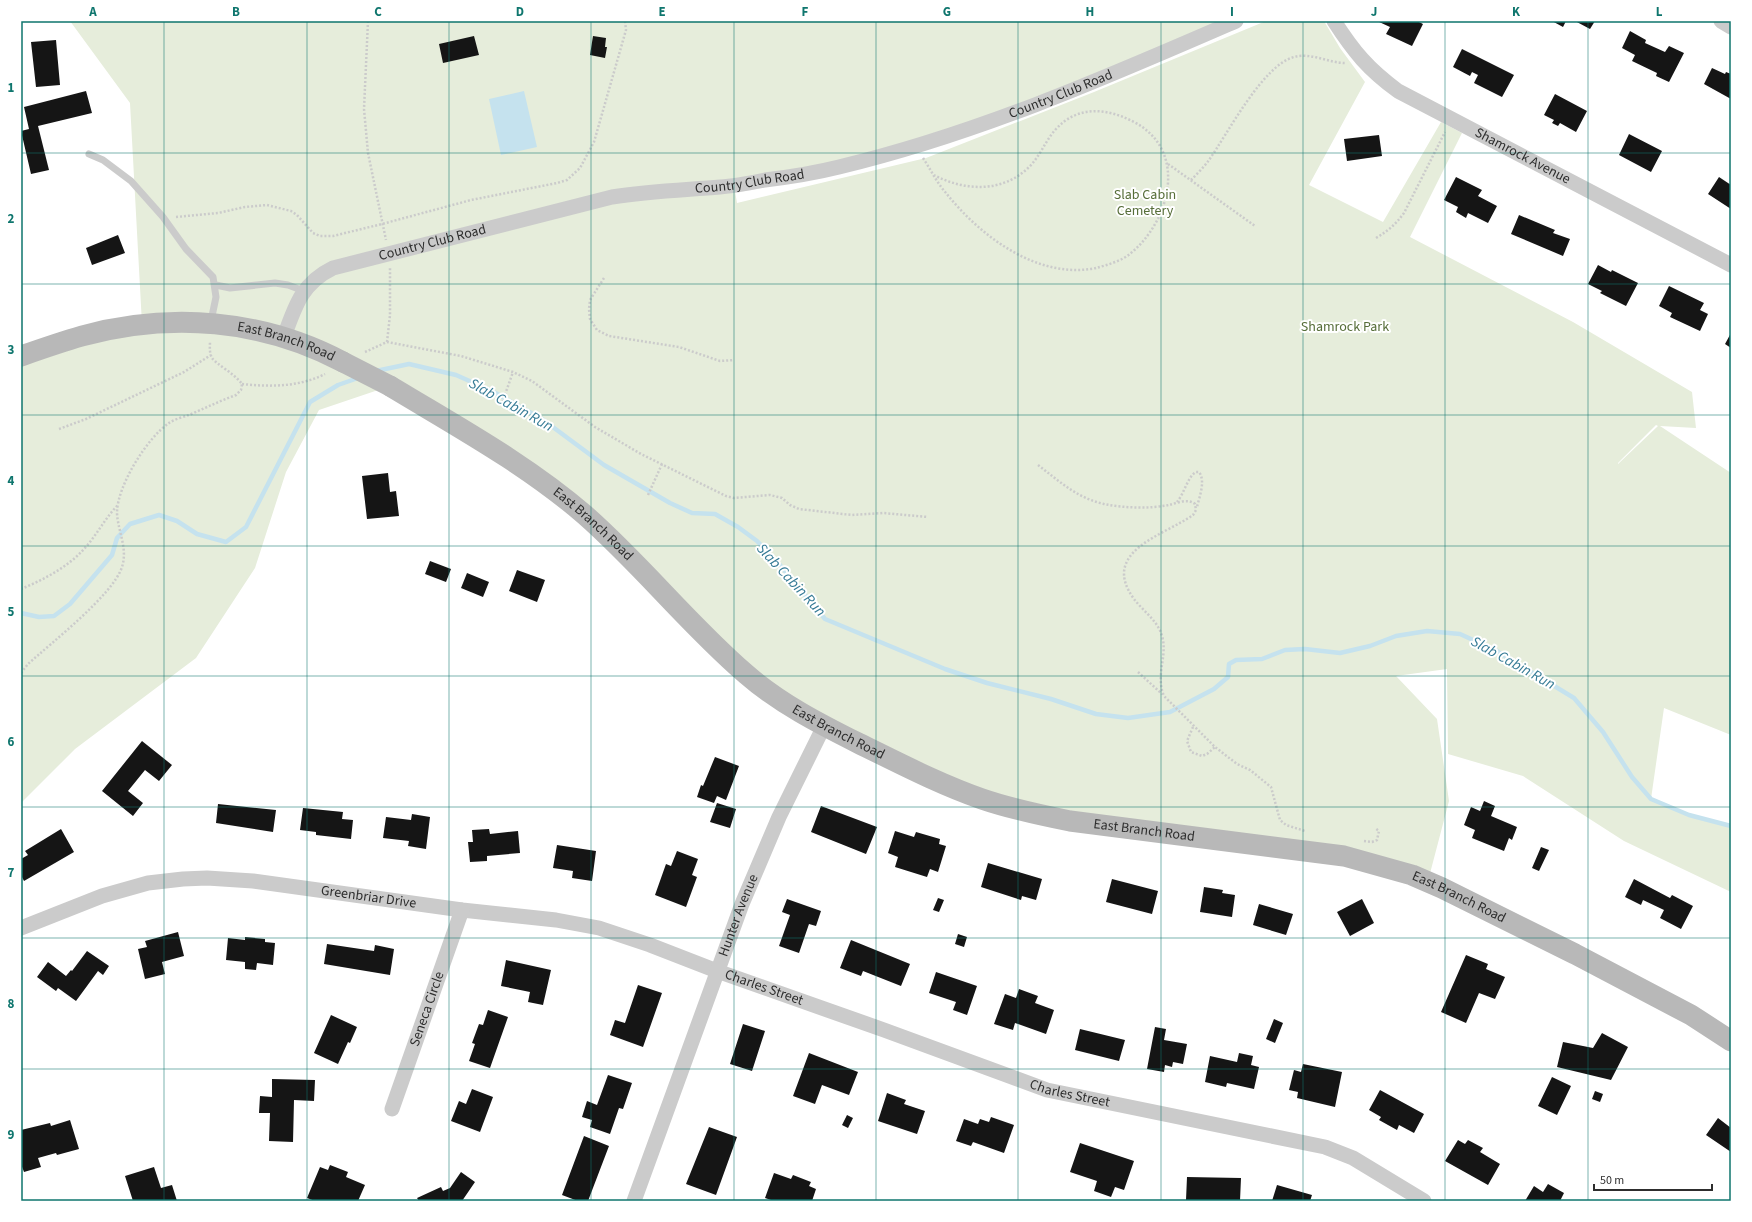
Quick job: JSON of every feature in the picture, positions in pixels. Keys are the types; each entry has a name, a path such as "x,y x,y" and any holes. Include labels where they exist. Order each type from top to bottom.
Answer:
{"main road":[{"name":"East Branch Road","path":"21,356 82,336 142,324 172,322 211,323 252,329 284,337 320,349 337,366 390,386 491,447 529,472 585,516 718,649 748,676 781,700 824,726 919,773 982,799 1038,815 1070,821 1344,856 1412,874 1575,954 1691,1015 1731,1041"}],"street":[{"name":"Country Club Road","path":"284,337 296,304 304,291 319,275 333,268 612,197 647,191 722,187 797,175 839,167 916,146 1000,118 1096,81 1236,21"},
{"name":"Shamrock Avenue","path":"1334,21 1351,48 1376,75 1398,91 1731,265"},
{"path":"1721,21 1731,27"},
{"name":"Hunter Avenue","path":"634,1201 742,904 779,817 824,726"},
{"name":"Greenbriar Drive","path":"21,928 102,896 148,883 207,878 253,882 462,910 556,920 599,928 650,944 717,970"},
{"name":"Seneca Circle","path":"392,1109 462,910"},
{"name":"Charles Street","path":"717,970 1047,1090 1325,1147 1353,1158 1424,1201"}],"lane":[{"path":"89,154 103,160 131,181 163,217 186,249 214,276 216,297 211,323"},
{"path":"216,285 230,288 274,283 288,285 304,291"}],"path":[{"path":"368,21 364,108 368,153 389,254 390,308 387,342"},
{"path":"163,217 185,217 245,206 266,206 291,211 297,215 313,233 320,236 333,236 471,200 567,180 580,168 594,142 626,30 625,21"},
{"path":"1190,180 1208,161 1264,78 1281,62 1294,56 1304,56 1341,63 1364,62"},
{"path":"916,146 934,175 945,192 962,212 992,238 1016,254 1036,262 1062,269 1082,271 1116,262 1131,253 1153,227 1162,210 1167,193 1169,172 1166,158 1158,143 1146,131 1135,122 1119,115 1100,110 1084,112 1069,118 1056,128 1038,157 1027,169 1012,179 995,186 962,186 946,182 934,175"},
{"path":"1376,238 1388,232 1404,213 1451,119"},
{"path":"1167,164 1255,226"},
{"path":"604,278 590,300 590,319 596,330 609,336 645,343 680,347 720,361 734,360"},
{"path":"21,673 28,664 103,596 122,568 124,543 119,524 118,504 125,483 150,442 169,423 236,395 241,390 242,384 237,377 213,359 211,354 211,323"},
{"path":"364,353 387,342 461,356 513,372 532,382 595,427 641,454 726,496 734,498 770,496 782,498 790,505 808,510 852,515 883,513 928,517"},
{"path":"58,429 86,419 184,372 211,354"},
{"path":"242,384 263,386 290,385 314,380 337,366"},
{"path":"501,406 513,372"},
{"path":"648,495 662,464"},
{"path":"1038,465 1068,488 1084,498 1105,504 1134,507 1158,507 1192,501 1195,504 1196,510"},
{"path":"1164,696 1160,686 1164,647 1162,636 1158,627 1128,590 1125,581 1125,569 1129,558 1143,543 1194,515 1202,482 1202,476 1199,472 1192,474 1182,496 1176,503"},
{"path":"21,589 41,581 84,550 109,514 118,504"},
{"path":"1138,672 1215,747 1238,764 1250,770 1271,787 1280,820 1286,825 1306,831"},
{"path":"1193,727 1187,741 1191,752 1202,756 1207,754 1215,747"},
{"path":"1361,841 1372,842 1377,840 1379,831 1375,828"}],"green space":[{"path":"70,21 1230,21 928,142 734,185 737,203 926,158 1094,92 1266,21 1324,21 1340,48 1365,82 1309,185 1383,222 1441,122 1462,133 1410,237 1573,322 1692,392 1696,428 1660,426 1731,473 1731,735 1664,708 1651,799 1689,815 1731,826 1731,892 1624,841 1523,776 1448,754 1447,669 1396,676 1437,719 1449,801 1428,881 982,799 781,700 585,516 390,386 319,410 286,472 255,568 196,658 75,749 21,803 21,356 142,324 130,103","holes":["1656,425 1658,426 1618,464"]}],"water":[{"path":"524,91 537,147 501,155 489,99"}],"building":[{"path":"1377,21 1417,21 1423,24 1412,46 1386,34 1390,27"},
{"path":"1552,21 1566,21 1563,27"},
{"path":"1575,21 1595,21 1590,29"},
{"path":"1630,31 1646,40 1645,43 1665,52 1669,46 1684,53 1669,82 1656,76 1657,73 1632,61 1635,55 1622,48"},
{"path":"474,36 479,55 443,63 439,44"},
{"path":"593,36 606,38 605,47 607,47 605,58 590,55"},
{"path":"56,40 60,85 36,87 31,42"},
{"path":"1462,49 1514,75 1502,97 1474,83 1478,75 1472,72 1470,76 1453,67"},
{"path":"1712,68 1725,74 1726,72 1731,74 1731,99 1704,84"},
{"path":"86,91 92,113 38,126 49,170 31,174 21,131 29,129 24,107"},
{"path":"1555,94 1587,111 1576,132 1560,123 1558,126 1552,123 1554,120 1544,115"},
{"path":"1629,134 1662,151 1651,172 1619,155"},
{"path":"1379,135 1382,156 1347,161 1344,139"},
{"path":"1456,177 1482,190 1478,196 1497,206 1488,223 1468,213 1466,218 1456,212 1458,207 1444,200"},
{"path":"1719,177 1731,185 1731,209 1708,194"},
{"path":"1519,215 1555,230 1553,233 1570,239 1563,256 1511,234"},
{"path":"118,235 125,253 92,265 86,248"},
{"path":"1598,265 1638,283 1626,306 1600,293 1602,291 1588,284"},
{"path":"1669,286 1704,303 1700,310 1708,314 1700,331 1670,317 1672,313 1659,306"},
{"path":"1731,333 1731,348 1725,344"},
{"path":"388,473 390,492 396,491 399,516 367,519 362,476"},
{"path":"430,561 451,569 446,582 425,574"},
{"path":"517,570 545,580 537,602 509,591"},
{"path":"467,573 489,582 483,597 461,588"},
{"path":"142,741 172,765 159,781 145,770 128,791 143,803 133,816 102,791"},
{"path":"715,757 739,766 726,800 717,796 714,803 697,797 701,785 703,786"},
{"path":"1484,801 1495,806 1491,816 1517,827 1512,840 1509,838 1504,851 1472,838 1475,830 1464,825 1471,807 1480,811"},
{"path":"717,803 736,809 730,828 710,822"},
{"path":"218,804 276,810 273,832 216,823"},
{"path":"821,806 877,827 866,854 811,832"},
{"path":"303,808 343,812 342,819 353,820 351,839 316,835 316,832 300,830"},
{"path":"412,814 430,817 426,849 408,846 409,841 383,838 386,817 411,820"},
{"path":"61,829 74,852 24,881 21,875 21,859 28,855 25,851"},
{"path":"489,829 490,834 518,831 520,853 487,856 487,861 470,862 468,842 473,842 472,830"},
{"path":"895,831 914,837 916,832 940,839 939,844 946,846 938,872 930,869 927,877 895,867 898,857 888,853"},
{"path":"557,845 596,851 592,881 572,878 573,871 553,868"},
{"path":"1541,847 1549,850 1539,871 1532,868"},
{"path":"677,851 698,859 692,875 697,877 686,907 655,895 666,864 671,866"},
{"path":"988,863 1042,879 1036,900 1022,896 1021,900 981,887"},
{"path":"1112,879 1158,891 1152,914 1106,902"},
{"path":"1634,879 1670,898 1672,895 1693,906 1681,929 1660,918 1664,910 1643,900 1641,905 1625,897"},
{"path":"1204,887 1223,890 1222,893 1235,895 1232,917 1200,912"},
{"path":"938,898 944,900 939,912 933,910"},
{"path":"787,899 821,911 816,926 809,924 799,953 779,946 790,915 782,912"},
{"path":"1362,899 1374,923 1350,936 1337,912"},
{"path":"1259,904 1293,914 1286,935 1253,925"},
{"path":"178,932 184,956 162,962 165,974 145,979 138,949 147,947 145,941"},
{"path":"958,934 967,937 964,947 955,944"},
{"path":"245,937 265,939 265,942 275,943 273,965 257,963 256,970 245,969 245,962 226,960 228,938 245,940"},
{"path":"851,940 910,964 901,986 863,971 861,976 840,968"},
{"path":"327,944 374,951 375,945 394,949 390,975 324,964"},
{"path":"87,951 109,966 103,975 98,971 76,1001 58,988 56,991 37,977 48,962 66,976 71,970 72,971"},
{"path":"1466,955 1488,964 1486,969 1505,977 1495,999 1479,993 1466,1023 1441,1012"},
{"path":"506,960 551,970 543,1005 528,1002 530,992 501,986"},
{"path":"936,972 977,986 967,1015 953,1010 956,1002 929,993"},
{"path":"638,985 662,993 643,1047 610,1035 615,1020 625,1023"},
{"path":"1019,989 1038,996 1035,1003 1054,1010 1046,1034 1015,1023 1013,1030 994,1024 1005,994 1016,998"},
{"path":"488,1010 508,1017 490,1068 469,1061 475,1044 472,1043 479,1024 483,1025"},
{"path":"331,1015 357,1027 338,1064 314,1053"},
{"path":"1274,1019 1283,1023 1275,1043 1266,1039"},
{"path":"743,1024 765,1031 752,1071 730,1064"},
{"path":"1155,1027 1166,1029 1164,1040 1187,1044 1183,1064 1173,1062 1172,1067 1165,1065 1164,1072 1147,1069"},
{"path":"1080,1029 1125,1040 1119,1061 1075,1050"},
{"path":"1602,1033 1628,1047 1611,1080 1557,1067 1563,1042 1593,1048"},
{"path":"809,1053 858,1072 849,1095 822,1085 815,1104 793,1096"},
{"path":"1239,1053 1253,1056 1251,1065 1259,1067 1254,1089 1227,1083 1226,1087 1205,1082 1210,1056 1237,1062"},
{"path":"1303,1064 1342,1072 1335,1107 1297,1098 1298,1092 1289,1090 1294,1070 1301,1072"},
{"path":"608,1075 632,1083 623,1109 619,1108 610,1134 590,1127 592,1120 582,1117 587,1101 597,1105"},
{"path":"1552,1077 1571,1086 1557,1115 1538,1106"},
{"path":"272,1079 315,1080 314,1101 294,1100 293,1142 269,1141 270,1113 259,1113 260,1096 272,1097"},
{"path":"472,1089 493,1097 480,1132 451,1121 459,1101 466,1104"},
{"path":"1380,1090 1424,1114 1414,1133 1399,1125 1397,1130 1379,1120 1381,1117 1369,1110"},
{"path":"1595,1091 1603,1094 1600,1102 1592,1099"},
{"path":"887,1093 906,1100 904,1104 925,1111 917,1134 878,1121"},
{"path":"847,1115 853,1118 848,1128 842,1125"},
{"path":"991,1117 1014,1125 1004,1153 973,1142 971,1146 956,1141 964,1119 978,1124 980,1119 989,1122"},
{"path":"1718,1118 1731,1128 1731,1152 1706,1135"},
{"path":"70,1120 79,1149 38,1158 41,1167 24,1172 21,1164 21,1130 50,1123 51,1126"},
{"path":"709,1127 737,1137 716,1195 686,1184"},
{"path":"584,1136 609,1146 588,1201 578,1201 562,1195"},
{"path":"1458,1140 1465,1144 1468,1140 1483,1148 1480,1152 1500,1164 1488,1185 1445,1161"},
{"path":"1080,1143 1134,1161 1124,1190 1115,1187 1111,1197 1094,1191 1097,1181 1070,1172"},
{"path":"330,1165 348,1172 346,1177 365,1185 358,1201 315,1201 307,1198 320,1167 328,1170"},
{"path":"154,1167 161,1188 172,1185 177,1201 133,1201 125,1176"},
{"path":"461,1172 475,1182 462,1201 419,1201 417,1198 441,1187 443,1191 450,1188"},
{"path":"774,1173 791,1179 793,1175 811,1182 809,1186 816,1189 812,1201 774,1201 765,1198"},
{"path":"1187,1177 1241,1178 1240,1201 1186,1200"},
{"path":"1548,1184 1564,1193 1560,1201 1525,1201 1534,1186 1543,1192"},
{"path":"1277,1185 1312,1195 1310,1201 1272,1201"}],"waterway":[{"name":"Slab Cabin Run","path":"376,371 409,364 456,375 492,391 542,419 604,465 670,503 692,513 715,514 738,527 757,541 779,564 825,619 945,669 987,683 1051,699 1096,714 1128,718 1170,712 1214,689 1228,677 1229,664 1236,660 1262,659 1285,650 1305,649 1340,653 1370,646 1396,636 1427,631 1460,634 1495,650 1574,698 1603,732 1632,777 1651,799 1689,815 1731,826"},
{"name":"Slab Cabin Run","path":"21,613 39,617 54,616 70,604 112,555 117,538 130,524 159,515 177,521 197,534 226,542 246,527 310,402 338,385 358,378"}],"park label":[{"name":"Slab Cabin Cemetery","path":"1145,204"},
{"name":"Shamrock Park","path":"1345,327"}]}
